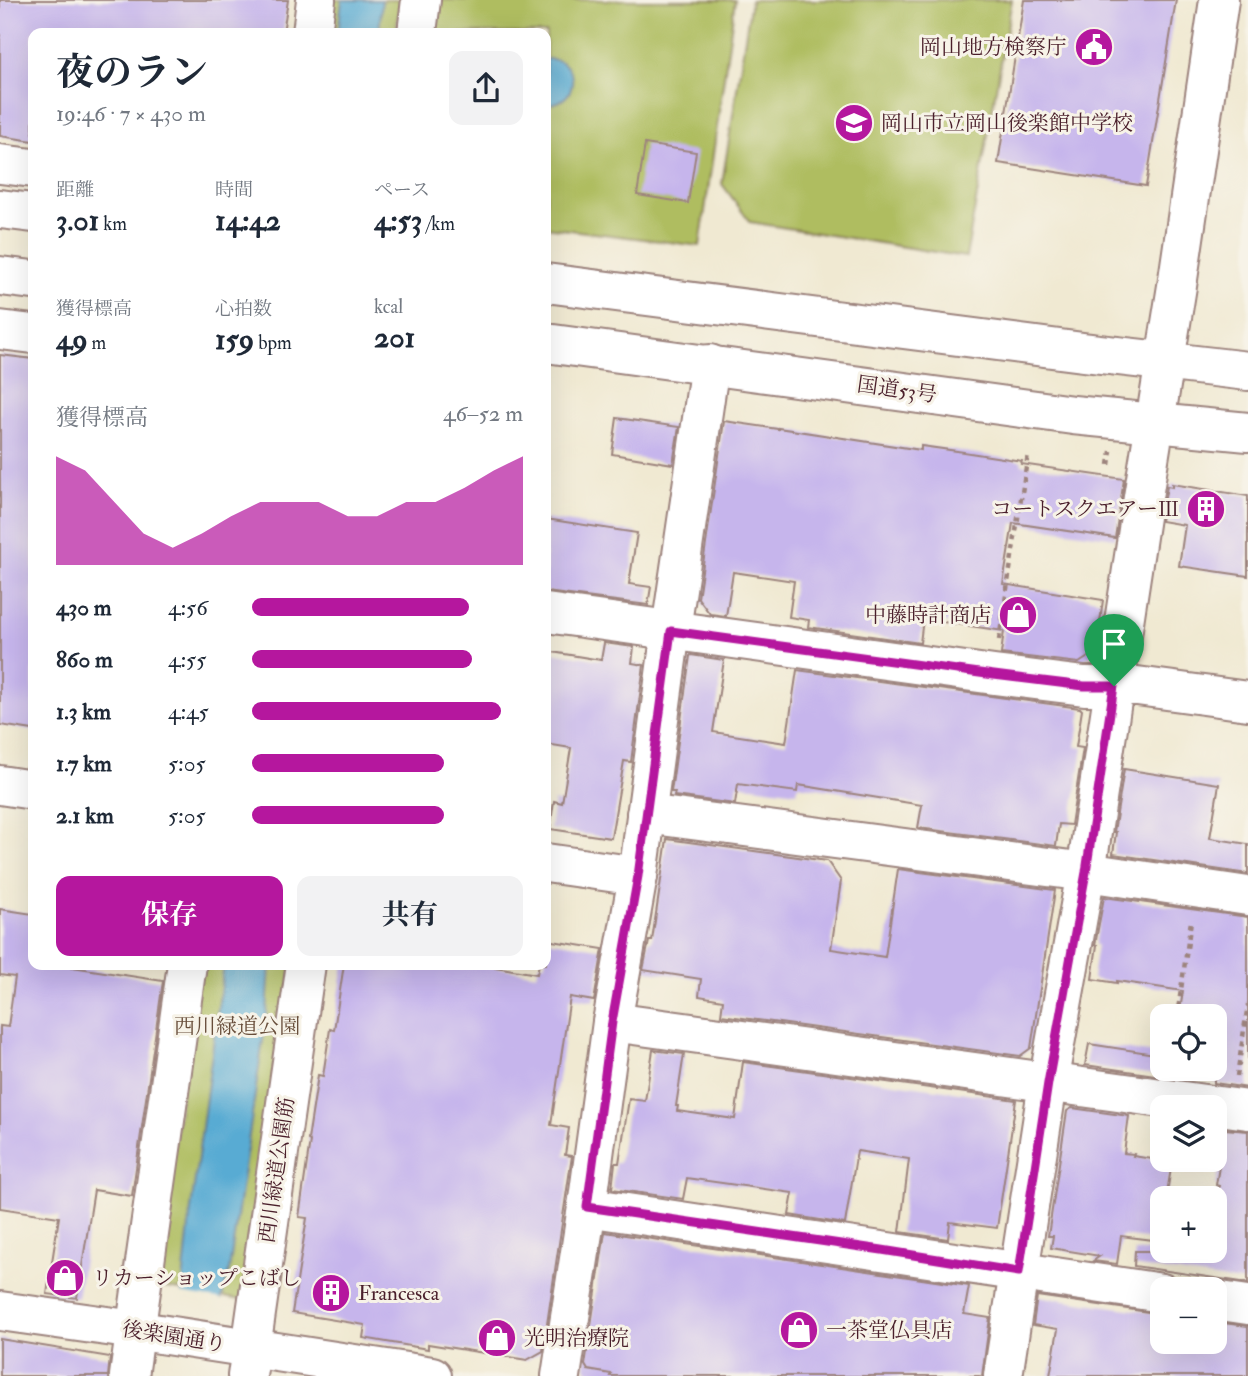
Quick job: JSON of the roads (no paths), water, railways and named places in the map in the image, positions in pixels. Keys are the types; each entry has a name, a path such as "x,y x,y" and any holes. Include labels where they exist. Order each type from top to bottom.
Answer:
{"main road":[{"path":"313,28 316,0"},
{"path":"418,28 421,0"},
{"path":"1003,1376 1048,1083 1086,872 1180,273 1219,0"},
{"path":"0,164 28,167"},
{"path":"0,209 28,212"},
{"path":"0,276 28,279"},
{"path":"551,284 1248,372"},
{"path":"0,330 28,333"},
{"name":"国道53号","path":"551,344 1073,415 1248,432"},
{"path":"561,1376 612,1022 638,876 710,364"},
{"path":"551,614 994,675 1084,686 1137,687 1248,701"},
{"path":"0,785 28,789"},
{"path":"646,814 1248,896"},
{"path":"551,864 638,876"},
{"path":"129,1376 150,1333 186,970"},
{"name":"西川緑道公園筋","path":"238,1356 305,970"},
{"path":"612,1022 1240,1109"},
{"path":"587,1207 1150,1291"},
{"path":"1227,1302 1248,1305"},
{"name":"後楽園通り","path":"0,1311 150,1333 238,1356 432,1376"}],"water":[{"path":"342,0 382,0 379,28 339,28"},
{"path":"551,59 565,65 572,81 566,97 551,103"},
{"path":"223,970 270,970 267,1013 229,1271 207,1376 171,1376"}],"place":[{"name":"岡山地方検察庁","path":"1094,47"},
{"name":"岡山市立岡山後楽館中学校","path":"854,123"},
{"name":"コートスクエアーⅢ","path":"1206,509"},
{"name":"中藤時計商店","path":"1018,615"},
{"name":"リカーショップこばし","path":"65,1278"},
{"name":"Francesca","path":"331,1293"},
{"name":"一茶堂仏具店","path":"799,1330"},
{"name":"光明治療院","path":"497,1338"}],"park label":[{"name":"西川緑道公園","path":"237,1026"}]}
